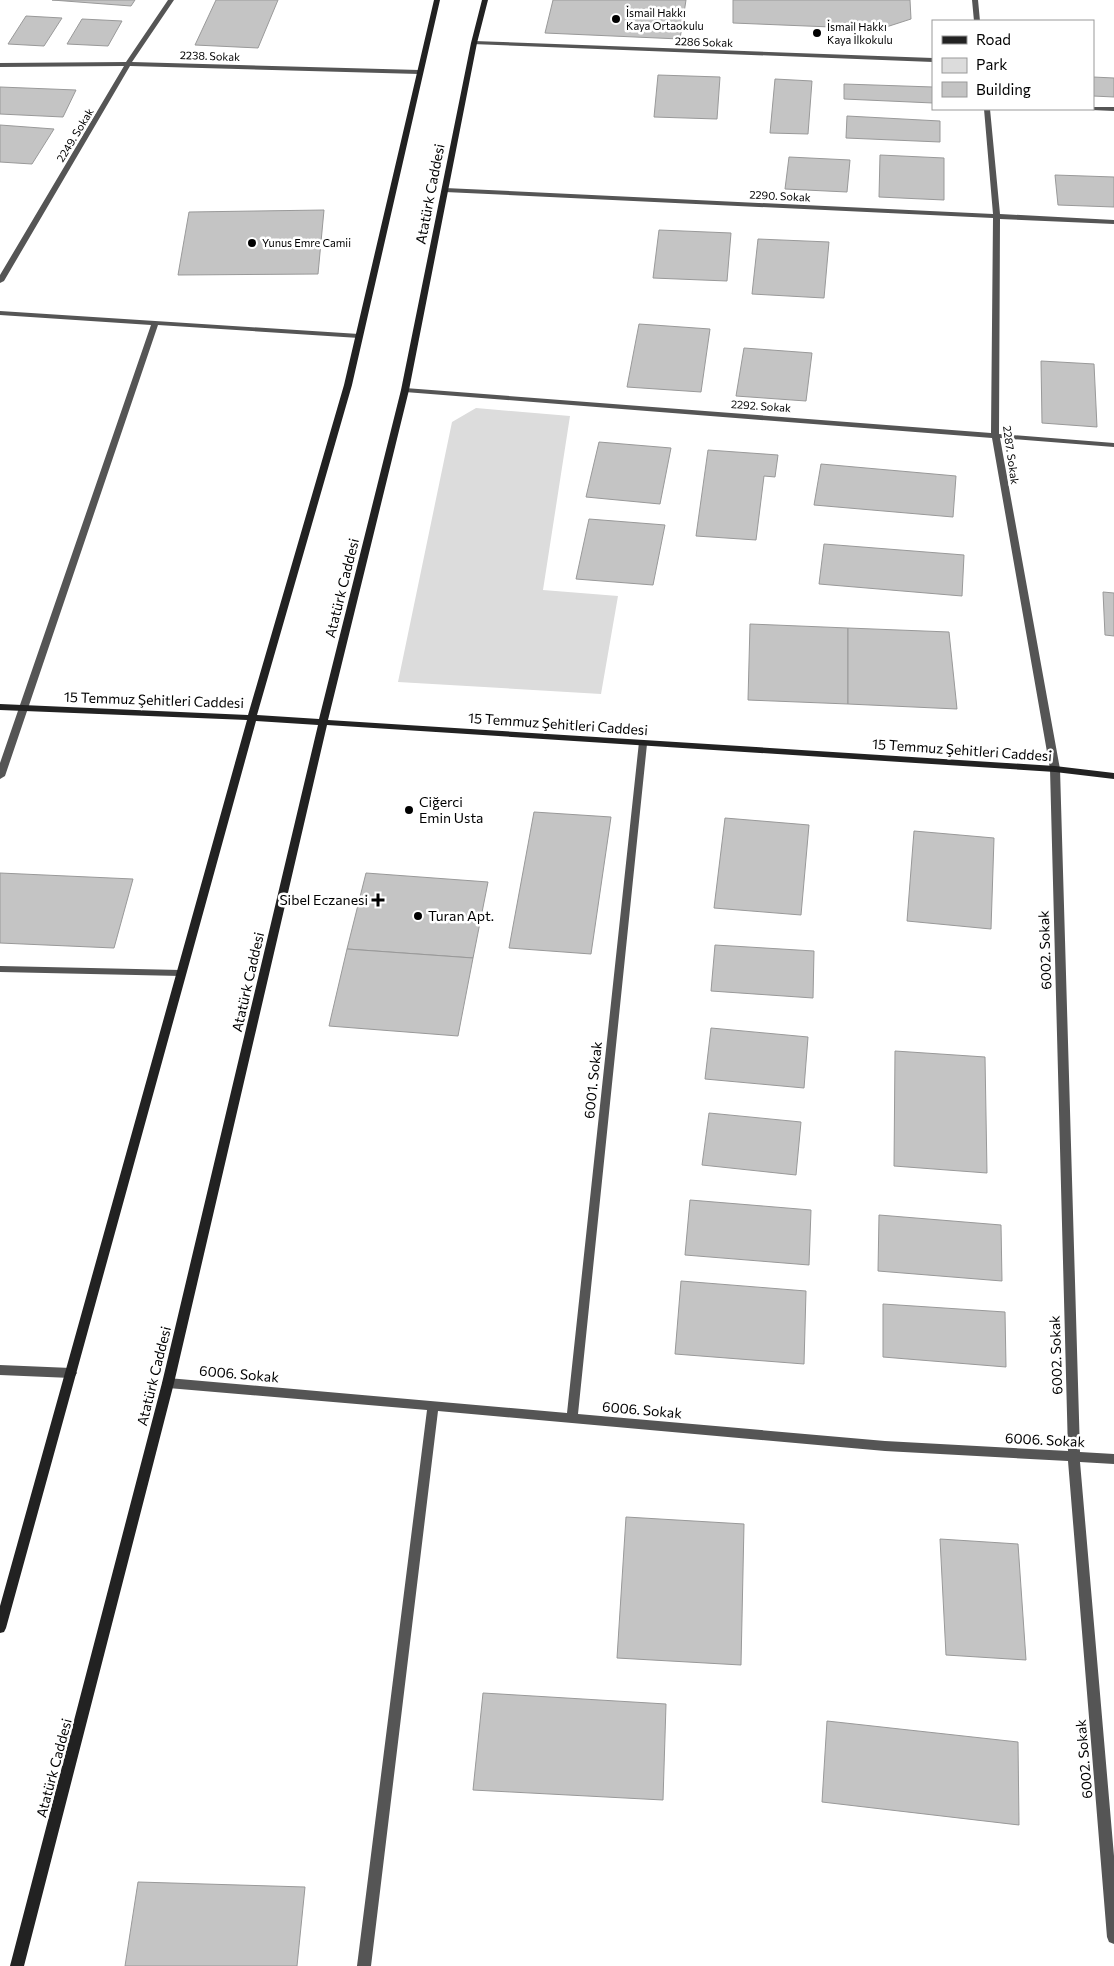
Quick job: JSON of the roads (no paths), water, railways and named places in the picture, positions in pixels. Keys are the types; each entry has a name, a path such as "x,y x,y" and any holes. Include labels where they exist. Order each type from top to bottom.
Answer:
{"main road":[{"path":"0,1628 72,1374 181,973 254,718 269,657 348,385 437,0"},
{"name":"Atatürk Caddesi","path":"17,1966 168,1383 323,722 405,390 474,43 485,0"},
{"name":"15 Temmuz Şehitleri Caddesi","path":"0,707 323,722 642,744 1055,769 1114,776"}],"street":[{"name":"2249. Sokak","path":"0,281 128,64 171,0"},
{"path":"974,0 977,20"},
{"name":"2286 Sokak","path":"474,43 932,60"},
{"name":"2238. Sokak","path":"0,65 128,64 419,72"},
{"path":"1094,109 1114,109"},
{"name":"2287. Sokak","path":"987,110 997,216 995,435 1055,769"},
{"name":"2290. Sokak","path":"445,190 1114,222"},
{"path":"0,313 359,336"},
{"path":"0,776 25,708 154,324"},
{"name":"2292. Sokak","path":"405,390 1114,445"},
{"name":"6001. Sokak","path":"572,1419 642,744"},
{"name":"6002. Sokak","path":"1055,769 1074,1457 1114,1938"},
{"path":"0,969 181,973"},
{"path":"0,1370 72,1374"},
{"name":"6006. Sokak","path":"168,1383 885,1446 1114,1459"},
{"path":"364,1966 433,1407"}],"place":[{"name":"İsmail Hakkı Kaya Ortaokulu","path":"616,19"},
{"name":"İsmail Hakkı Kaya İlkokulu","path":"817,33"},
{"name":"Yunus Emre Camii","path":"252,243"},
{"name":"Ciğerci Emin Usta","path":"409,810"},
{"name":"Sibel Eczanesi","path":"378,900"},
{"name":"Turan Apt.","path":"418,916"}]}
